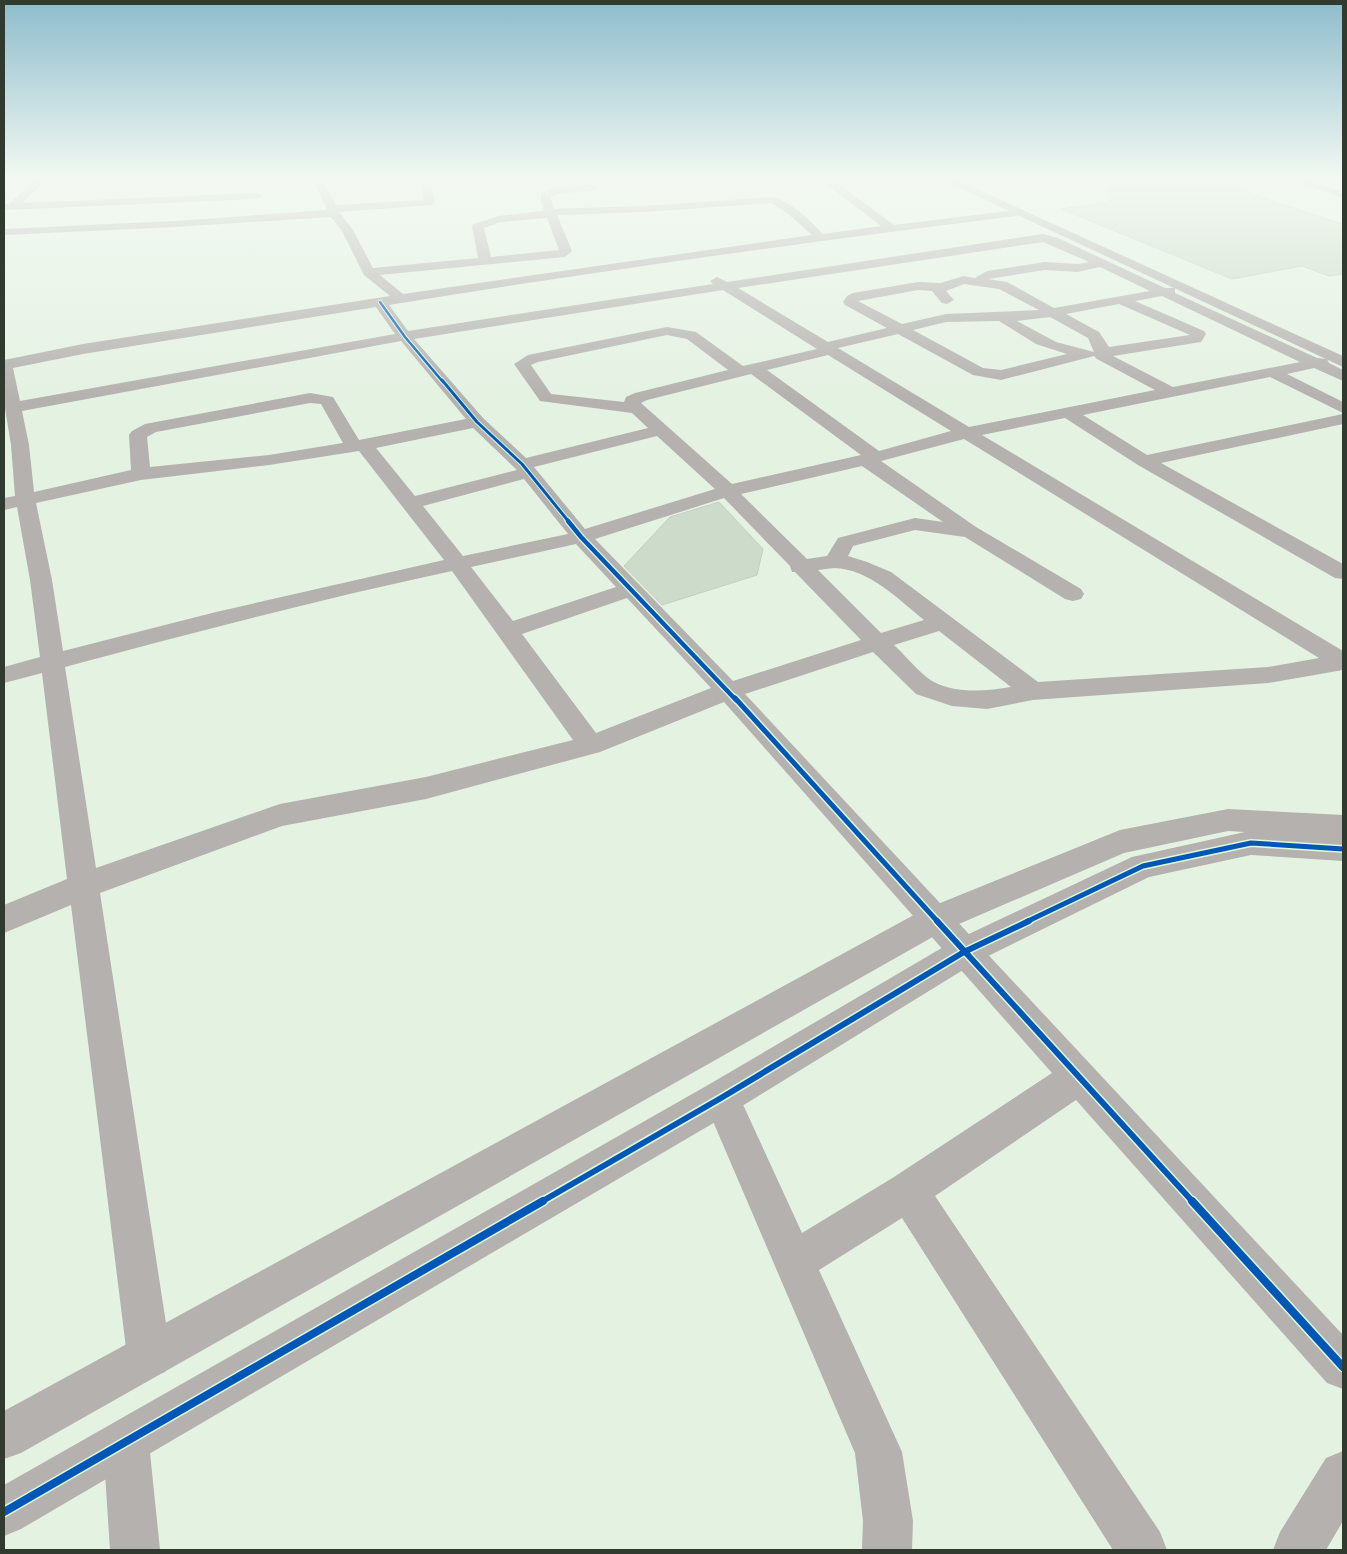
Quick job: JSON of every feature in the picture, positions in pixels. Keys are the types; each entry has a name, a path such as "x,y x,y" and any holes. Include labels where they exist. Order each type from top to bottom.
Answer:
{"street":[{"path":"359,253 369,272 390,301 405,337 476,422 525,468 581,537 728,691 934,920 1343,1367"},
{"path":"483,253 485,260"},
{"path":"369,272 485,260 557,255 563,253"},
{"path":"149,1356 41,580 14,501 20,445 4,364 84,349 545,276 719,253"},
{"path":"912,253 969,281 1002,285 1094,335 1102,349 1097,354"},
{"path":"14,407 559,311 575,315 724,285 944,253"},
{"path":"1079,253 1317,363 1341,366"},
{"path":"1102,253 1341,366"},
{"path":"680,258 1343,662"},
{"path":"1102,263 1078,268 1045,266 988,275 942,287 918,286 852,299 850,302 898,330 979,372 1002,375 1097,354 1196,339 1199,334 1120,300"},
{"path":"545,276 560,292 575,315"},
{"path":"942,287 938,291 945,300 972,317"},
{"path":"1181,289 1052,312 1004,318 946,318 640,396 632,401 632,404 728,491 800,567 925,688 952,697 987,700 1032,691 1268,675 1343,662"},
{"path":"1004,318 1023,332 1057,348 1097,354 1171,392"},
{"path":"638,409 546,398 522,364 533,358 667,331 692,335 748,370 969,531 1073,594"},
{"path":"589,333 604,344"},
{"path":"4,675 216,619 457,562 581,537 728,491 870,458 965,433 1317,363"},
{"path":"255,364 267,406"},
{"path":"1272,372 1343,408"},
{"path":"141,474 138,435 151,428 310,398 327,400 359,446 410,503 457,562 591,745"},
{"path":"1067,412 1144,461 1343,573"},
{"path":"1144,461 1343,419"},
{"path":"14,501 141,474 260,461 359,446 476,422"},
{"path":"410,503 660,430"},
{"path":"835,560 845,542 915,524 969,531"},
{"path":"800,567 835,560 855,563 882,577 1032,691"},
{"path":"508,631 630,589"},
{"path":"4,919 83,886 280,815 426,788 591,745 728,691 941,622"},
{"path":"4,1436 934,920 1120,842 1228,820 1343,826"},
{"path":"4,1512 722,1098 964,952 1143,866 1251,842 1343,849"},
{"path":"793,1262 908,1191 1078,1077"},
{"path":"722,1098 878,1452 888,1521 887,1550"},
{"path":"908,1191 1142,1550"},
{"path":"126,1443 135,1550"},
{"path":"1298,1550 1343,1476"}],"building":[{"path":"1167,253 1343,253 1343,274 1329,276 1302,266 1232,279"},
{"path":"719,502 763,549 757,575 662,605 624,566 670,517"}],"cycle path":[{"path":"380,302 405,337 477,422 522,464 581,537 728,691 1343,1367"},
{"path":"4,1512 721,1098 964,952 1143,866 1251,843 1343,849"}]}
